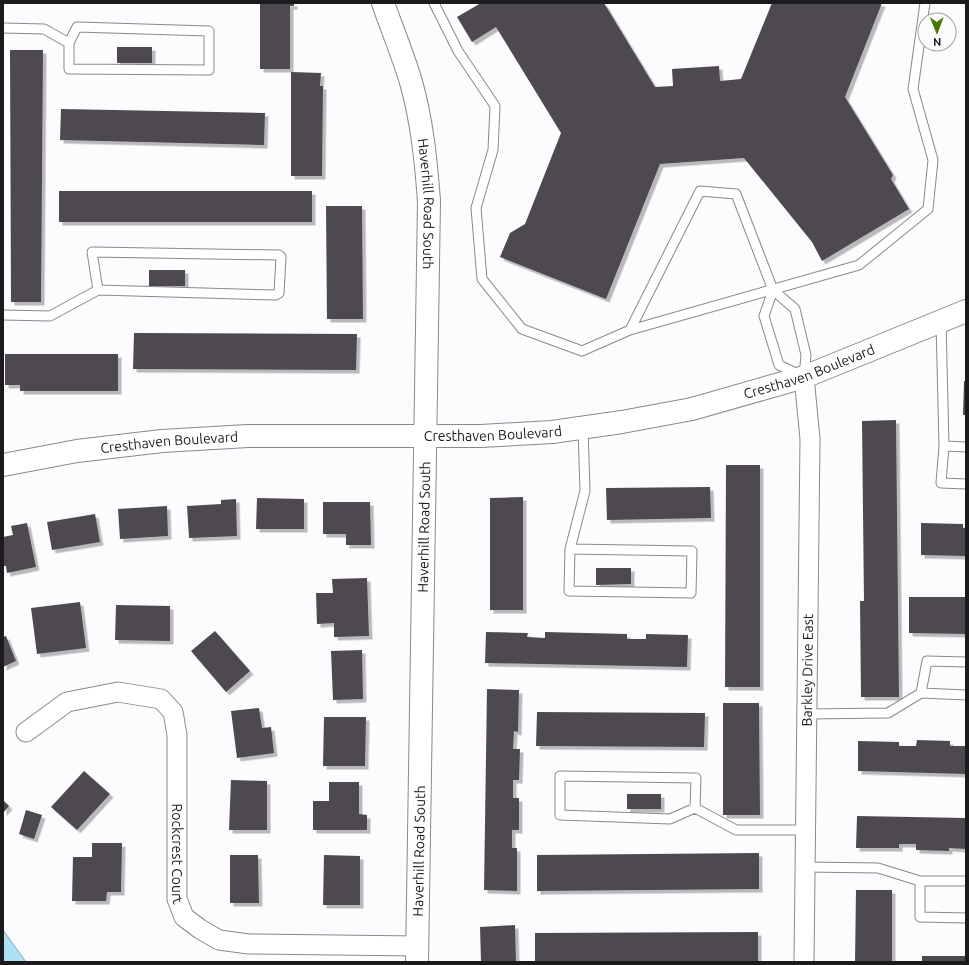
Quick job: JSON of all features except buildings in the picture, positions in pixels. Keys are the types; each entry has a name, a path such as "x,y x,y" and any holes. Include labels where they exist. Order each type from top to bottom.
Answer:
{"street":[{"name":"Haverhill Road South","path":"383,3 410,81 419,115 427,166 429,201 417,954"},
{"name":"Cresthaven Boulevard","path":"3,465 77,451 162,441 248,436 481,436 552,432 622,422 692,409 804,378 966,311"},
{"name":"Barkley Drive East","path":"804,378 810,439 804,962"},
{"name":"Rockcrest Court","path":"26,732 67,702 118,692 161,699 173,712 177,735 177,899 184,917 200,929 219,940 249,944 417,954"}],"lane":[{"path":"434,3 458,51 496,106 493,150 476,208 482,279 522,329 582,350 630,330 859,265 928,208 933,160 913,89 926,3"},
{"path":"77,27 209,31 209,70 69,69 69,43 77,27"},
{"path":"3,28 44,29 69,43"},
{"path":"630,330 700,191 736,194 774,290 795,309 806,355 804,378 779,365 764,316 774,290"},
{"path":"3,315 50,316 98,290 276,295 279,293 281,257 279,255 92,252 98,290"},
{"path":"941,322 944,446 941,483 966,484"},
{"path":"570,549 692,550 690,593 569,592 570,549 585,491 583,427"},
{"path":"944,446 966,447"},
{"path":"921,694 927,660 966,662"},
{"path":"807,714 888,713 921,694 966,695"},
{"path":"560,776 696,778 695,808 670,819 560,815 560,776"},
{"path":"695,808 736,830 806,830"},
{"path":"805,867 878,868 920,880 966,881"},
{"path":"920,880 920,917 966,918"}],"water":[{"path":"3,930 26,962 3,962"}]}
